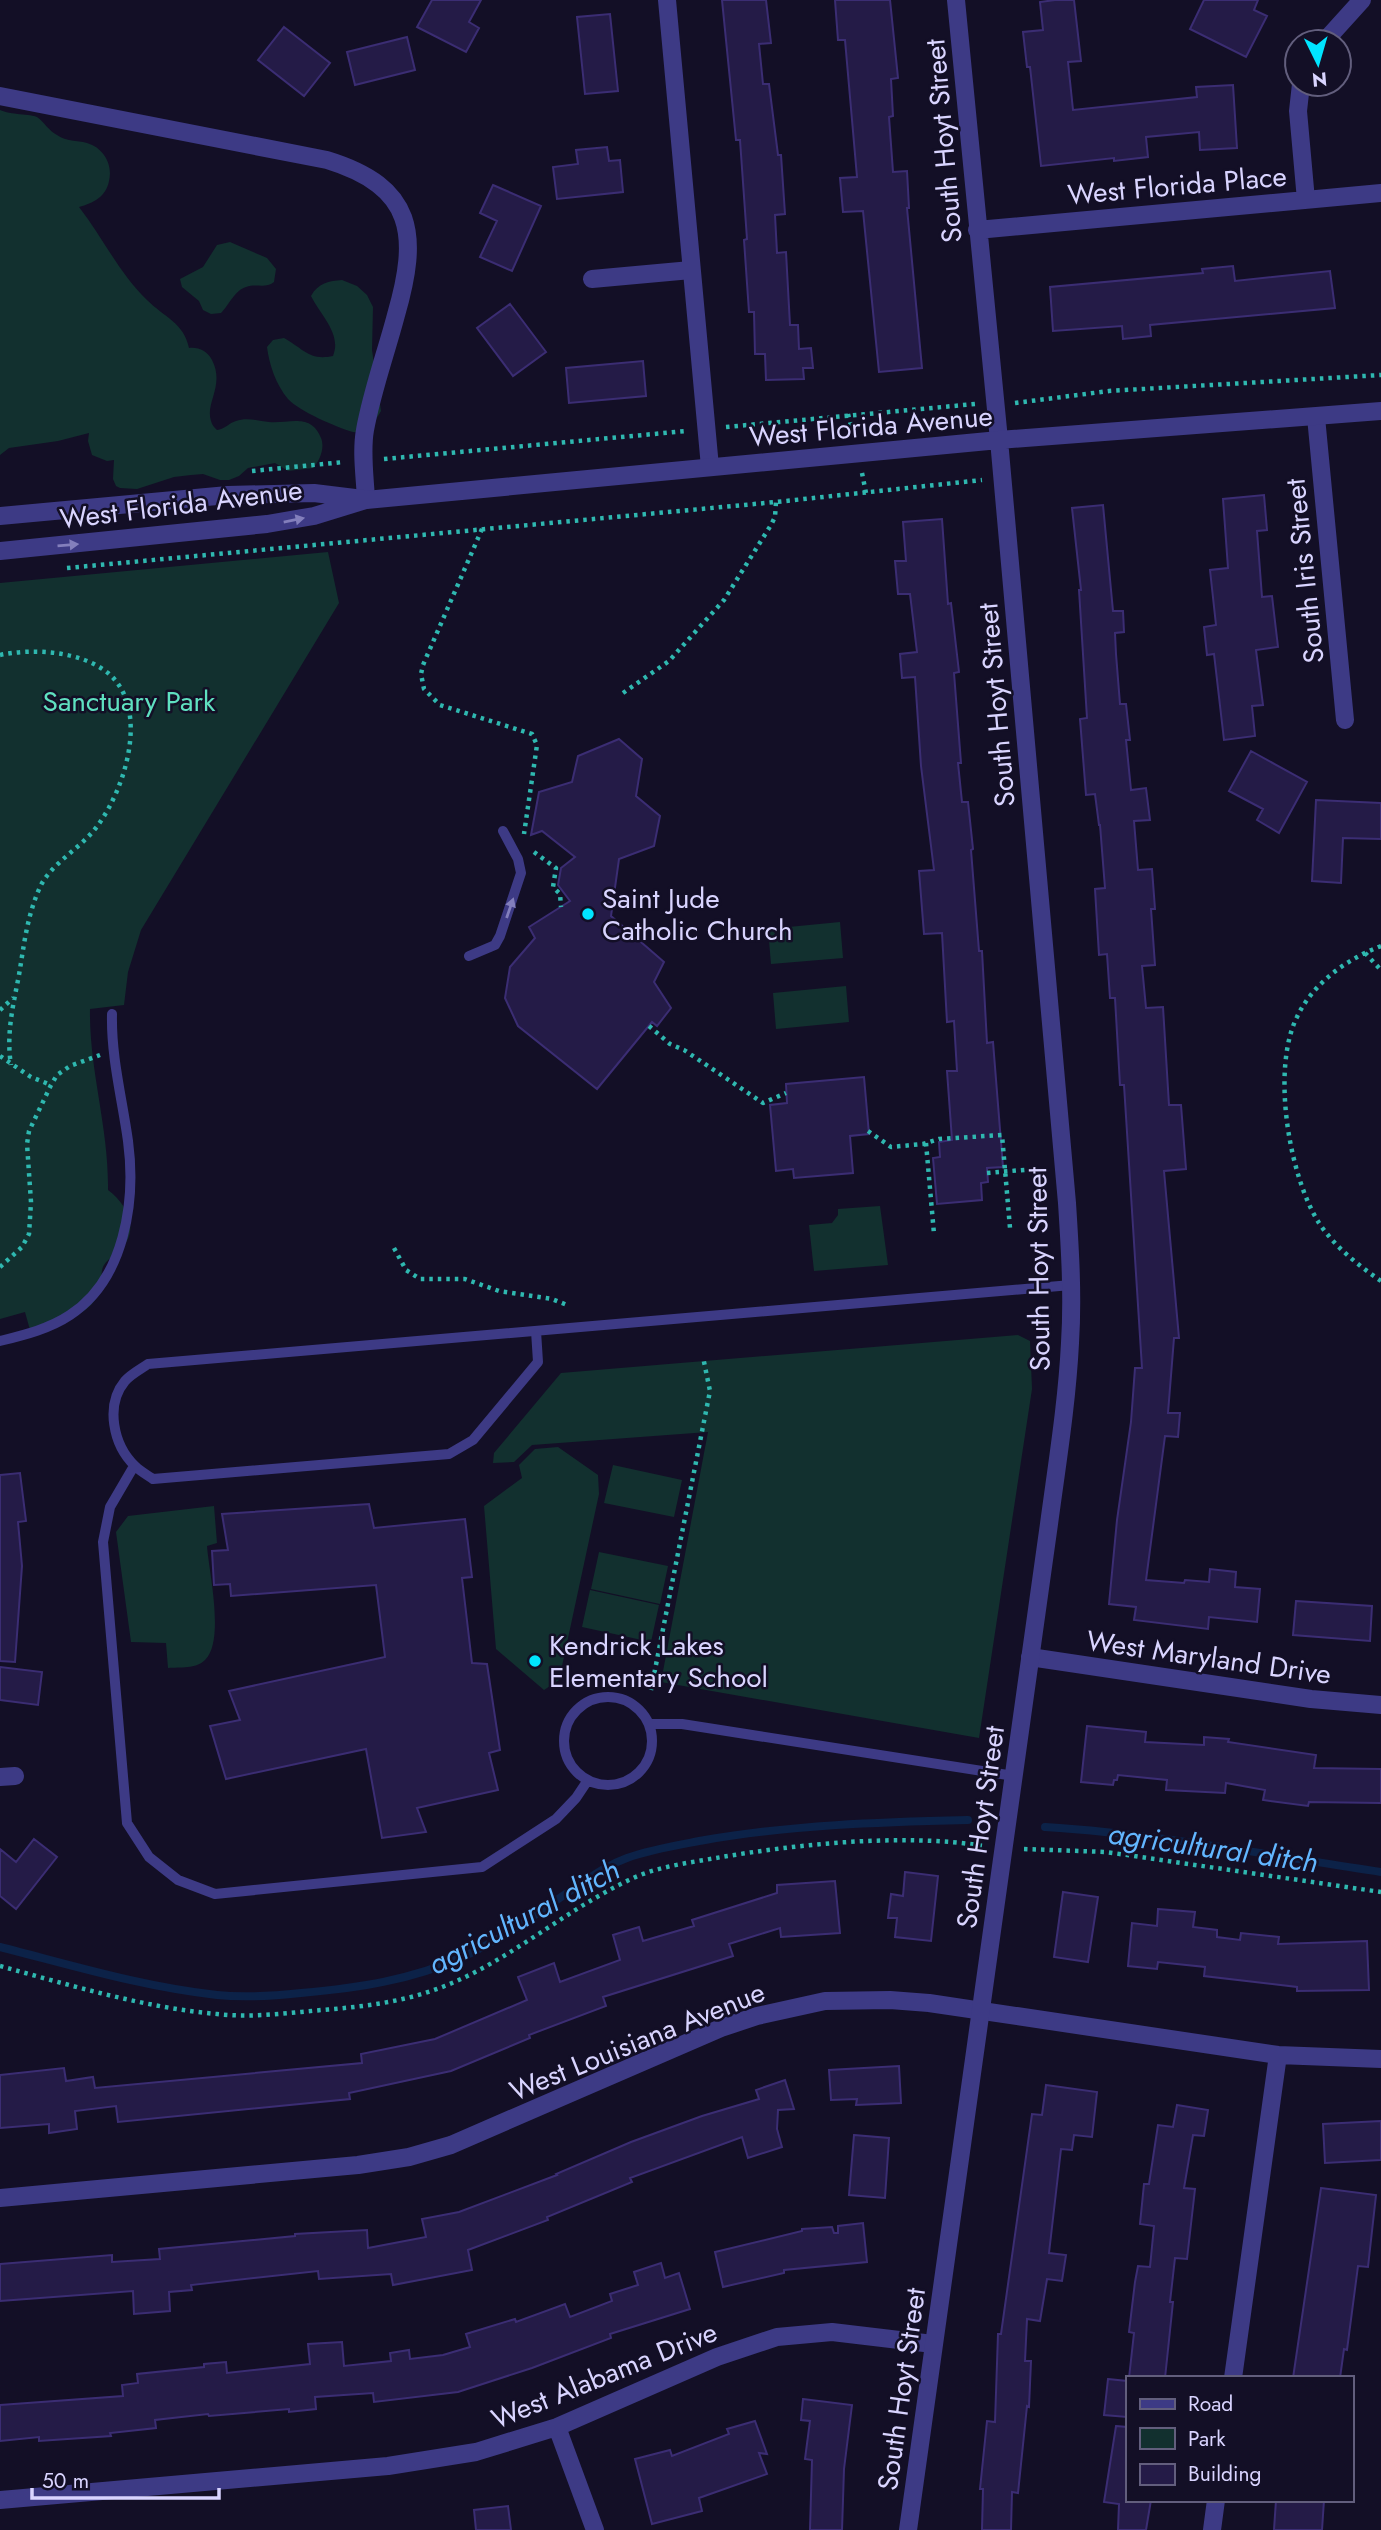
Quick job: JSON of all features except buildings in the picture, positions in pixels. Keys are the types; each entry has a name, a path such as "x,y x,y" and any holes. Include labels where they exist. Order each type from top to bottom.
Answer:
{"street":[{"path":"667,0 710,467"},
{"name":"South Hoyt Street","path":"908,2530 1066,1399 1070,1341 1071,1285 1067,1203 999,440 956,0"},
{"path":"1337,28 1362,0"},
{"path":"0,96 327,160 352,167 369,176 389,193 403,215 409,240 409,257 402,296 365,433 366,500"},
{"path":"1299,98 1298,111 1306,200"},
{"name":"West Florida Place","path":"977,230 1381,193"},
{"path":"592,279 691,271"},
{"name":"West Florida Avenue","path":"0,551 267,524 314,516 366,500 999,440 1381,411"},
{"name":"South Iris Street","path":"1316,417 1345,719"},
{"name":"West Florida Avenue","path":"0,516 239,494 314,493 366,500"},
{"name":"West Maryland Drive","path":"1030,1657 1311,1699 1381,1705"},
{"name":"West Louisiana Avenue","path":"0,2198 358,2165 409,2157 481,2134 721,2028 757,2015 825,2001 890,2000 980,2009 1278,2055 1381,2059"},
{"path":"1233,2376 1278,2055"},
{"name":"West Alabama Drive","path":"0,2500 437,2460 498,2446 557,2427 716,2357 777,2337 832,2332 933,2344"},
{"path":"557,2427 595,2530"},
{"path":"1212,2530 1216,2502"}],"lane":[{"path":"469,956 495,945 520,881 521,866 503,831"},
{"path":"0,1341 38,1330 72,1314 102,1284 116,1256 125,1226 130,1182 128,1140 113,1052 112,1014"},
{"path":"536,1331 538,1362 474,1440 449,1454 153,1479 134,1466 120,1445 114,1423 113,1402 126,1380 148,1364 1071,1285"},
{"path":"134,1466 110,1507 103,1542 127,1823 149,1857 178,1880 215,1894 482,1867 556,1819 576,1798 588,1780"},
{"path":"616,1697 630,1702 641,1711 649,1724 651,1752 645,1765 635,1776 622,1783 607,1785 588,1780 570,1764 564,1751 568,1721 576,1710 588,1701 616,1697"},
{"path":"649,1724 682,1724 1014,1776"}],"path":[{"path":"246,472 946,406 1032,402 1110,391 1381,375"},
{"path":"55,569 776,502 1002,478"},
{"path":"623,692 669,661 724,600 771,525 775,517 776,502"},
{"path":"482,528 428,650 421,674 422,682 431,698 440,705 532,734 537,745 524,839"},
{"path":"0,655 37,651 95,664 119,685 126,699 130,719 126,762 107,811 98,826 42,883 33,904 13,998 9,1050 11,1065"},
{"path":"527,847 556,868 553,887 560,894 561,907"},
{"path":"1381,946 1339,968 1323,982 1296,1018 1285,1059 1287,1122 1301,1186 1319,1223 1336,1244 1355,1263 1381,1282"},
{"path":"1364,953 1381,970"},
{"path":"0,1010 13,998"},
{"path":"649,1026 670,1044 684,1050 763,1102 786,1093"},
{"path":"0,1267 22,1247 29,1234 31,1202 27,1144 29,1131 51,1085 57,1075 71,1066 97,1055 113,1052"},
{"path":"0,1056 11,1065 51,1085"},
{"path":"868,1131 891,1147 939,1139 1002,1135 1010,1228"},
{"path":"926,1143 934,1234"},
{"path":"987,1173 1035,1169"},
{"path":"394,1248 406,1270 420,1279 465,1279 499,1291 544,1297 567,1305"},
{"path":"651,1690 710,1391 703,1357"},
{"path":"0,1966 164,2006 217,2015 254,2016 394,2001 432,1991 476,1972 603,1894 631,1879 661,1869 740,1854 884,1842 935,1841 1003,1849 1107,1852 1381,1892"}],"green space":[{"path":"0,110 37,117 61,137 93,145 102,153 110,169 107,187 98,198 79,207 137,290 178,326 189,348 202,350 212,360 216,378 210,407 213,426 217,430 244,419 305,422 317,430 322,442 321,454 313,468 288,471 275,463 248,468 229,480 203,474 191,475 174,477 137,489 116,486 113,479 114,460 107,461 92,455 89,433 58,441 9,448 0,455"},
{"path":"230,242 267,258 276,269 274,282 242,289 221,313 211,314 203,310 199,301 182,287 180,279 203,267 217,245"},
{"path":"342,280 357,286 367,295 373,307 372,350 381,411 369,431 363,432 353,432 328,423 300,409 288,399 274,374 267,347 273,340 284,338 312,355 333,356 333,333 311,296 324,284"},
{"name":"Sanctuary Park","path":"328,552 339,603 141,930 128,972 124,1005 90,1009 108,1190 120,1201 128,1215 128,1238 122,1249 104,1265 100,1292 79,1314 30,1330 25,1312 0,1319 0,583"},
{"path":"840,922 843,958 771,964 768,929"},
{"path":"846,986 849,1022 776,1029 773,993"},
{"path":"880,1206 888,1265 814,1271 809,1225 832,1223 838,1215 838,1209"},
{"path":"1018,1335 1030,1341 1032,1389 979,1738 661,1682 708,1432 532,1445 514,1462 493,1463 494,1453 561,1373"},
{"path":"558,1447 598,1475 599,1494 559,1680 544,1690 496,1649 484,1506 522,1478 519,1465 535,1449"},
{"path":"613,1465 682,1480 674,1517 604,1503"},
{"path":"214,1506 217,1543 207,1546 215,1622 211,1651 205,1660 197,1665 168,1668 166,1643 131,1642 116,1532 128,1516"},
{"path":"599,1552 668,1566 660,1604 591,1589"},
{"path":"590,1590 659,1605 651,1642 582,1627"}],"waterway":[{"name":"agricultural ditch","path":"0,1947 135,1981 217,1995 270,1996 343,1988 405,1977 465,1956 516,1928 602,1870 646,1852 770,1831 869,1823 968,1820"},
{"name":"agricultural ditch","path":"1045,1827 1171,1840 1381,1872"}],"place":[{"name":"Saint Jude Catholic Church","path":"588,914"},
{"name":"Kendrick Lakes Elementary School","path":"535,1661"}]}
